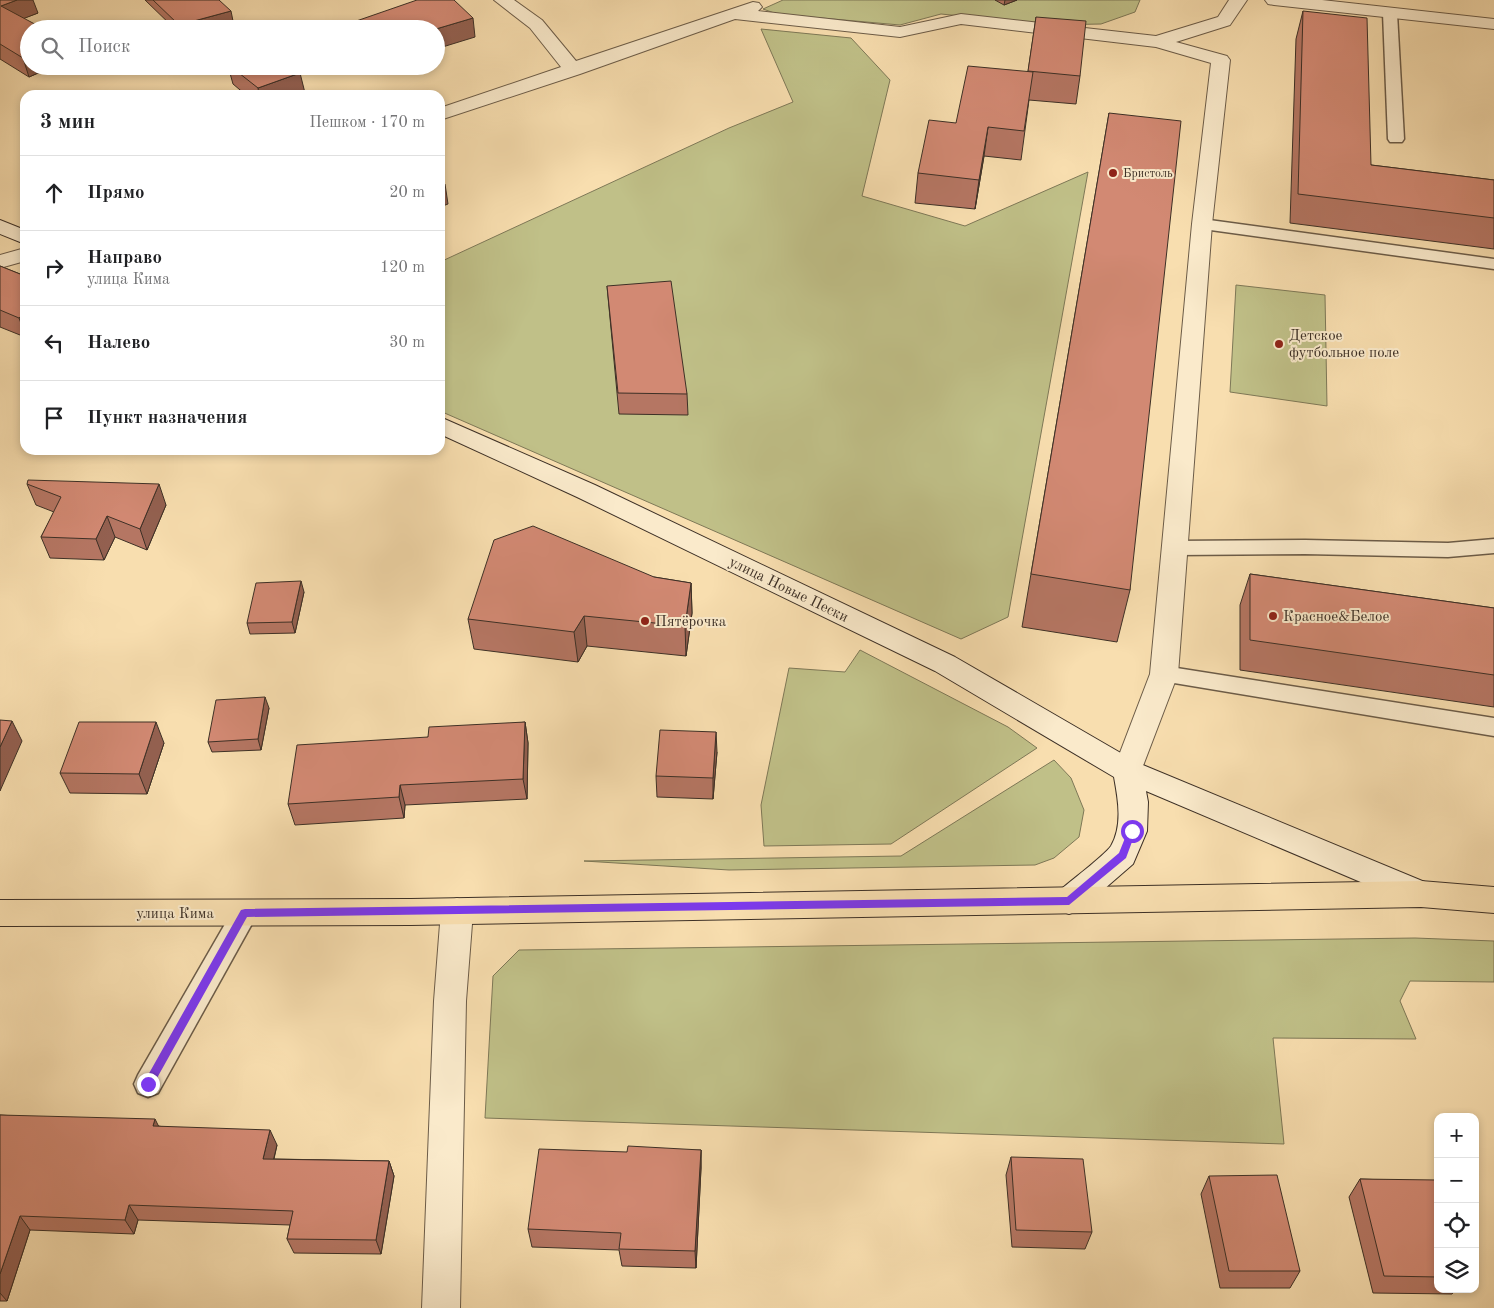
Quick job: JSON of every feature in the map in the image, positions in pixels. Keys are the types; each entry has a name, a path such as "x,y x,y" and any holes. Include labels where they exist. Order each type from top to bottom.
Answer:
{"main road":[{"name":"улица Кима","path":"0,913 457,911 1421,894 1494,900"}],"street":[{"path":"503,0 536,24 573,70"},
{"path":"445,112 737,14 770,0"},
{"path":"1157,42 1224,21 1238,0"},
{"path":"1274,0 1494,24"},
{"path":"737,14 900,32 962,19 1157,42 1221,60 1202,224 1164,674 1128,771 1133,802 1132,831 1122,855 1069,901"},
{"path":"0,226 20,236"},
{"path":"0,262 20,256"},
{"name":"улица Новые Пески","path":"445,427 586,491 946,664 1128,771 1421,894"},
{"path":"441,1308 450,1001 457,911"}],"lane":[{"path":"1390,13 1396,139"},
{"path":"1202,224 1494,264"},
{"path":"1175,548 1305,547 1448,550 1494,546"},
{"path":"1164,674 1494,727"},
{"path":"148,1084 245,913"}],"green space":[{"path":"783,0 1140,0 1135,12 1101,24 1048,25 941,14 900,25 777,14 763,9"},
{"path":"761,29 851,38 890,80 862,196 965,226 1088,172 1008,617 961,639 445,413 445,260 729,128 793,102"},
{"name":"Детское футбольное поле","path":"1236,285 1325,295 1327,406 1230,392"},
{"path":"860,650 1008,727 1037,748 891,844 764,846 761,805 789,668 845,672"},
{"path":"1054,760 1071,778 1084,810 1079,837 1054,858 1035,865 729,870 584,861 901,856"},
{"path":"1415,938 1494,941 1494,982 1410,981 1400,1001 1416,1039 1273,1038 1284,1144 485,1118 493,976 519,950"}],"building":[{"path":"0,0 17,0 1,6 27,20 20,20 20,56 0,44"},
{"path":"153,0 219,0 231,11 198,20 174,20"},
{"path":"417,0 454,0 473,18 445,26 445,20 359,20"},
{"path":"1303,11 1367,18 1371,165 1494,180 1494,218 1298,194"},
{"path":"1036,17 1086,21 1080,76 1028,71"},
{"path":"968,66 1033,72 1024,131 988,127 979,180 918,173 929,120 956,123"},
{"path":"241,75 294,75 258,88"},
{"path":"1109,113 1181,121 1130,590 1031,574"},
{"path":"0,266 20,274 20,317 0,310"},
{"path":"671,281 687,394 618,393 607,286"},
{"path":"28,480 159,484 140,529 107,516 96,539 41,537 61,497 27,484"},
{"path":"533,526 654,577 691,583 685,626 584,616 574,632 468,619 494,540"},
{"path":"1250,574 1494,608 1494,675 1250,640"},
{"path":"301,581 292,622 247,623 256,583"},
{"path":"265,697 258,739 208,742 216,700"},
{"path":"0,720 12,721 0,747"},
{"path":"79,722 156,722 139,774 60,773"},
{"path":"525,722 523,779 400,785 399,797 288,804 297,745 428,737 429,727"},
{"path":"660,730 716,732 713,778 656,776"},
{"path":"0,1115 155,1119 153,1126 270,1130 263,1159 389,1161 376,1240 287,1239 293,1211 129,1205 125,1220 20,1216 0,1274"},
{"path":"628,1146 701,1150 695,1251 619,1249 621,1233 528,1229 539,1149 627,1152"},
{"path":"1011,1157 1083,1159 1092,1232 1016,1230"},
{"path":"1277,1175 1300,1271 1229,1271 1209,1176"},
{"path":"1360,1179 1434,1180 1434,1277 1384,1276"}],"place":[{"name":"Бристоль","path":"1113,173"},
{"name":"Детское футбольное поле","path":"1279,344"},
{"name":"Красное&Белое","path":"1273,616"},
{"name":"Пятёрочка","path":"645,621"}],"route":[{"path":"148,1084 245,913 1069,901 1122,855 1132,831"}]}
